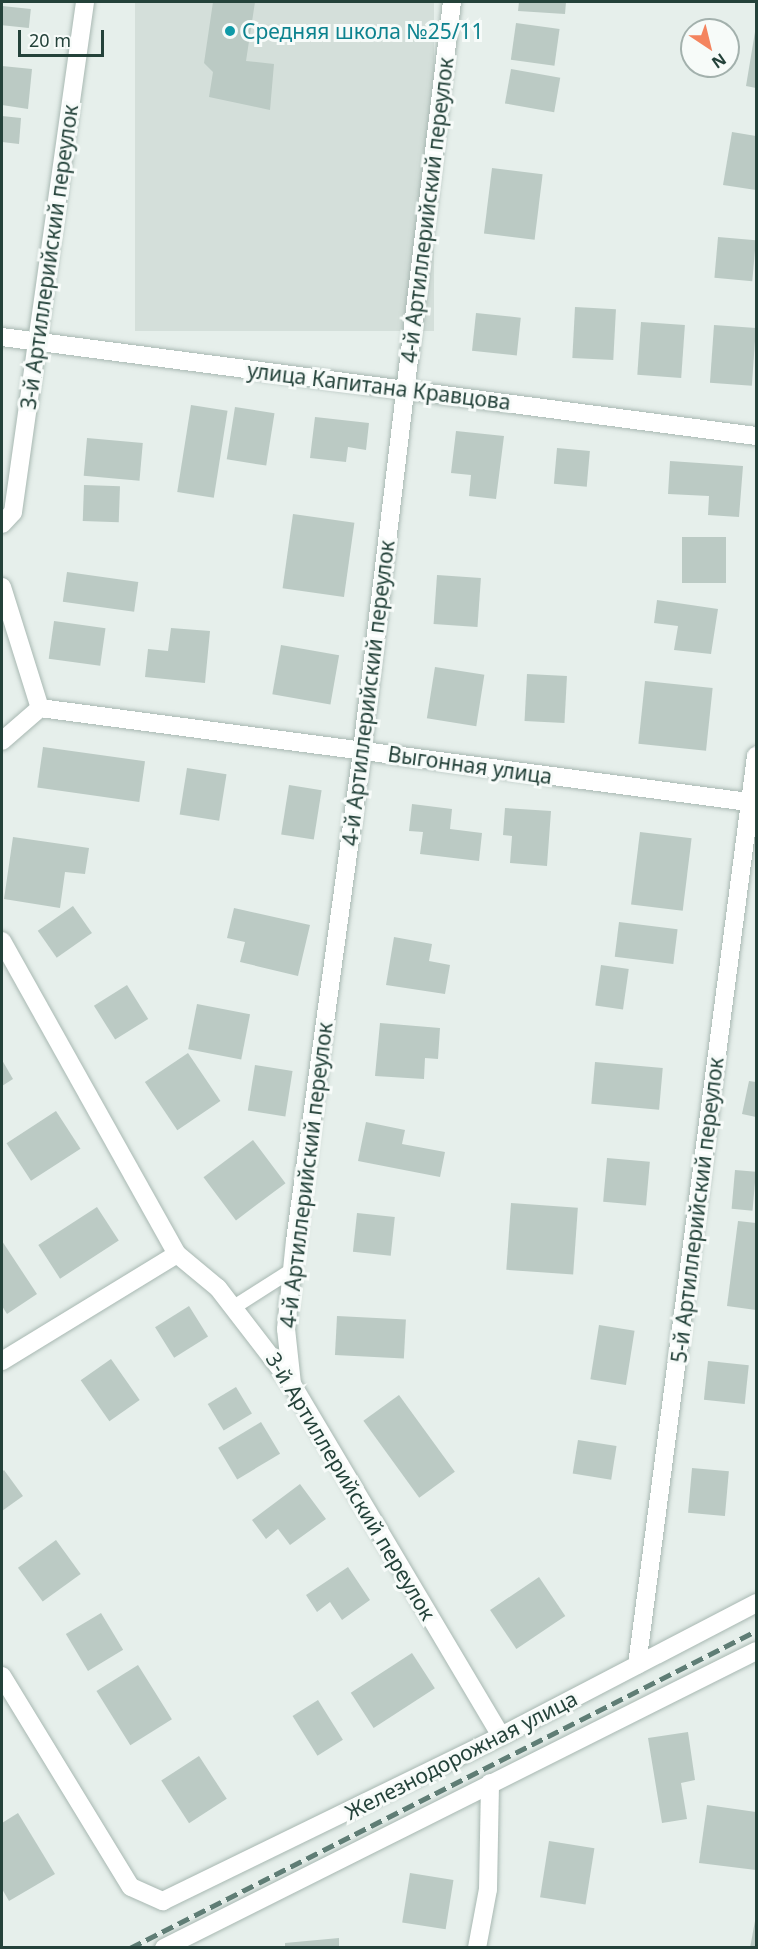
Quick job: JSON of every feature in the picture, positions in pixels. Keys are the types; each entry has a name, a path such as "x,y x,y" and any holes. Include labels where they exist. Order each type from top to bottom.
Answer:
{"street":[{"name":"3-й Артиллерийский переулок","path":"7,518 37,342 85,2"},
{"name":"4-й Артиллерийский переулок","path":"292,1383 286,1329 292,1270 362,750 452,2"},
{"name":"улица Капитана Кравцова","path":"2,337 756,436"},
{"path":"2,587 40,708 2,741"},
{"name":"Выгонная улица","path":"40,708 753,803"},
{"name":"5-й Артиллерийский переулок","path":"637,1665 753,803 756,756"},
{"name":"3-й Артиллерийский переулок","path":"2,941 177,1254 234,1307 292,1383 501,1736"},
{"path":"2,1361 177,1254"},
{"name":"Железнодорожная улица","path":"2,1676 131,1887 163,1900 501,1736 756,1603"},
{"name":"Железнодорожная улица","path":"164,1947 756,1651"},
{"path":"477,1947 488,1889 490,1783"}],"lane":[{"path":"234,1307 292,1270"}],"shaded area":[{"path":"135,2 434,2 434,331 135,331"}],"building":[{"name":"Средняя школа №25/11","path":"213,2 255,2 246,61 274,64 270,110 209,97 213,72 204,63"},
{"path":"519,2 566,2 565,14 518,11"},
{"path":"2,6 31,9 29,28 2,25"},
{"path":"516,23 560,29 554,66 511,60"},
{"path":"756,32 756,88 746,86"},
{"path":"2,66 32,69 28,109 2,105"},
{"path":"511,69 560,78 554,112 505,103"},
{"path":"2,116 21,118 19,144 2,142"},
{"path":"732,132 756,136 756,190 723,185"},
{"path":"492,168 543,174 535,240 484,234"},
{"path":"718,237 756,240 752,281 714,278"},
{"path":"575,307 616,309 613,360 572,358"},
{"path":"476,313 521,318 517,355 472,351"},
{"path":"641,322 685,325 681,378 637,375"},
{"path":"714,325 756,328 752,386 710,383"},
{"path":"191,405 228,411 214,498 177,492"},
{"path":"235,407 275,413 266,466 227,459"},
{"path":"315,417 369,423 366,450 348,447 346,462 310,458"},
{"path":"456,431 504,436 496,499 469,496 471,475 451,473"},
{"path":"87,438 143,443 139,481 84,476"},
{"path":"557,448 590,451 587,487 554,484"},
{"path":"670,461 743,466 739,517 708,515 709,496 668,494"},
{"path":"84,485 120,486 119,522 83,521"},
{"path":"293,514 354,523 344,597 283,588"},
{"path":"682,537 726,537 726,583 682,583"},
{"path":"67,572 138,582 134,612 63,602"},
{"path":"437,575 481,578 477,627 434,624"},
{"path":"657,600 718,609 711,654 674,650 678,626 654,623"},
{"path":"54,621 105,628 100,666 49,659"},
{"path":"171,628 210,631 205,683 145,677 148,649 168,651"},
{"path":"281,645 339,655 330,704 272,694"},
{"path":"435,667 484,675 476,726 427,718"},
{"path":"527,674 567,676 564,723 525,721"},
{"path":"645,681 713,688 706,751 638,744"},
{"path":"43,747 145,761 139,802 37,788"},
{"path":"187,768 227,774 219,821 180,814"},
{"path":"289,785 322,790 314,840 281,834"},
{"path":"412,804 452,809 450,829 482,833 479,861 420,854 423,832 409,831"},
{"path":"505,808 551,811 547,866 510,863 512,836 503,835"},
{"path":"640,832 692,838 683,911 631,904"},
{"path":"13,837 89,848 85,874 65,872 60,908 4,899"},
{"path":"73,906 92,933 57,958 38,931"},
{"path":"234,908 310,925 298,976 240,962 245,942 227,938"},
{"path":"619,922 678,929 673,964 615,957"},
{"path":"394,937 432,944 429,961 450,965 445,994 386,985"},
{"path":"601,965 629,969 623,1009 595,1006"},
{"path":"127,985 148,1019 115,1040 94,1006"},
{"path":"197,1004 250,1014 241,1059 188,1049"},
{"path":"380,1023 440,1028 438,1059 425,1058 424,1079 375,1076"},
{"path":"188,1053 220,1101 177,1130 145,1082"},
{"path":"2,1060 13,1079 2,1086"},
{"path":"595,1062 663,1068 659,1110 591,1104"},
{"path":"255,1065 293,1071 285,1116 248,1110"},
{"path":"749,1081 756,1082 756,1117 742,1114"},
{"path":"56,1111 81,1149 31,1181 7,1143"},
{"path":"366,1122 405,1130 402,1144 445,1152 440,1177 358,1161"},
{"path":"253,1140 285,1183 236,1220 203,1177"},
{"path":"607,1158 650,1162 646,1206 603,1202"},
{"path":"735,1170 756,1172 753,1211 732,1209"},
{"path":"511,1203 578,1208 573,1275 506,1270"},
{"path":"97,1207 119,1241 60,1279 38,1245"},
{"path":"357,1213 395,1217 391,1256 353,1252"},
{"path":"738,1221 756,1223 756,1310 727,1306"},
{"path":"2,1241 37,1294 7,1314 2,1306"},
{"path":"189,1306 208,1337 174,1358 155,1327"},
{"path":"337,1316 406,1320 404,1359 335,1355"},
{"path":"599,1325 635,1331 626,1385 590,1379"},
{"path":"111,1359 140,1400 109,1421 81,1380"},
{"path":"708,1361 749,1365 745,1404 704,1400"},
{"path":"236,1387 252,1414 224,1431 208,1404"},
{"path":"399,1395 455,1472 419,1498 363,1421"},
{"path":"261,1422 280,1454 237,1479 218,1448"},
{"path":"578,1440 617,1446 611,1480 573,1474"},
{"path":"692,1468 729,1471 725,1516 688,1513"},
{"path":"4,1470 23,1496 2,1511 2,1472"},
{"path":"300,1484 326,1519 290,1545 278,1529 266,1539 252,1520"},
{"path":"56,1540 81,1574 43,1602 18,1568"},
{"path":"348,1567 370,1600 342,1620 330,1602 317,1612 306,1595"},
{"path":"539,1577 565,1616 516,1649 490,1610"},
{"path":"101,1613 123,1650 88,1671 66,1634"},
{"path":"412,1653 435,1688 374,1728 351,1693"},
{"path":"138,1665 172,1719 130,1745 96,1691"},
{"path":"318,1700 343,1740 317,1756 293,1716"},
{"path":"688,1732 695,1780 681,1783 687,1819 662,1823 648,1738"},
{"path":"199,1756 227,1799 189,1823 161,1781"},
{"path":"707,1805 756,1812 756,1870 699,1863"},
{"path":"18,1813 55,1874 9,1901 2,1889 2,1823"},
{"path":"549,1841 594,1848 586,1904 540,1897"},
{"path":"410,1873 453,1880 446,1929 402,1922"},
{"path":"755,1921 756,1948 750,1948"},
{"path":"339,1938 339,1948 285,1948 285,1943"}],"railway":[{"path":"130,1948 756,1631"}],"place":[{"name":"Средняя школа №25/11","path":"230,31"}]}
